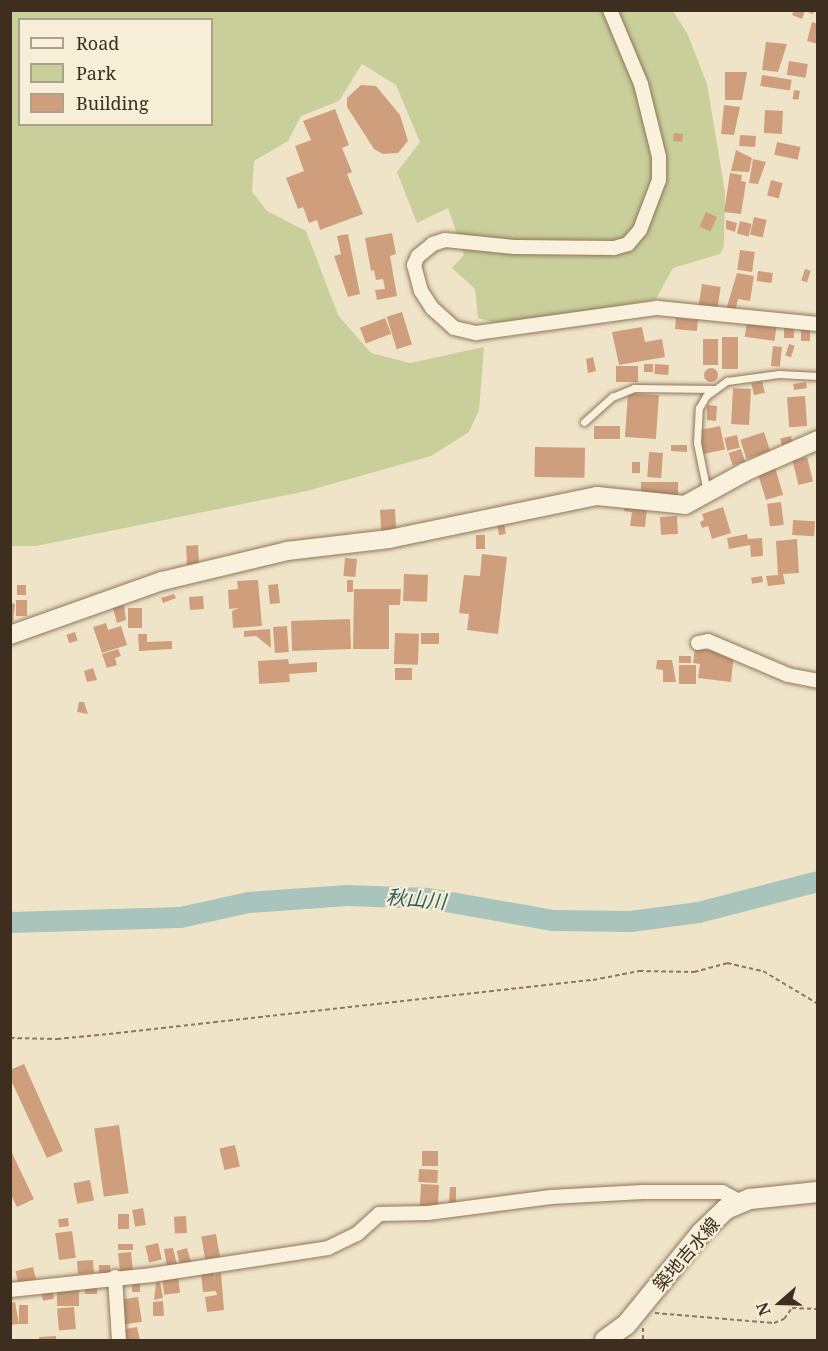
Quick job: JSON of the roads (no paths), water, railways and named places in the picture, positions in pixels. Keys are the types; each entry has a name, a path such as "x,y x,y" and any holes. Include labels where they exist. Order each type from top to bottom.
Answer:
{"main road":[{"name":"築地吉水線","path":"605,1341 636,1313 710,1223 741,1202 818,1192"}],"street":[{"path":"610,10 641,84 658,157 659,180 640,230 628,244 614,248 514,248 439,242 424,250 414,265 421,291 432,308 454,328 476,333 657,308 818,324"},
{"path":"10,635 162,581 287,551 389,539 597,496 685,505 745,472 818,440"},
{"path":"698,643 708,641 788,675 818,681"},
{"path":"10,1290 116,1277 153,1275 328,1248 357,1234 379,1214 428,1213 551,1197 643,1192 722,1192 741,1202"},
{"path":"116,1277 119,1341"}],"lane":[{"path":"708,494 697,443 699,408 715,389 727,381 779,374 818,376"},
{"path":"584,422 612,397 634,388 715,389"}],"waterway":[{"name":"秋山川","path":"10,922 180,917 248,902 347,895 428,898 553,920 630,921 698,912 818,881"}]}
